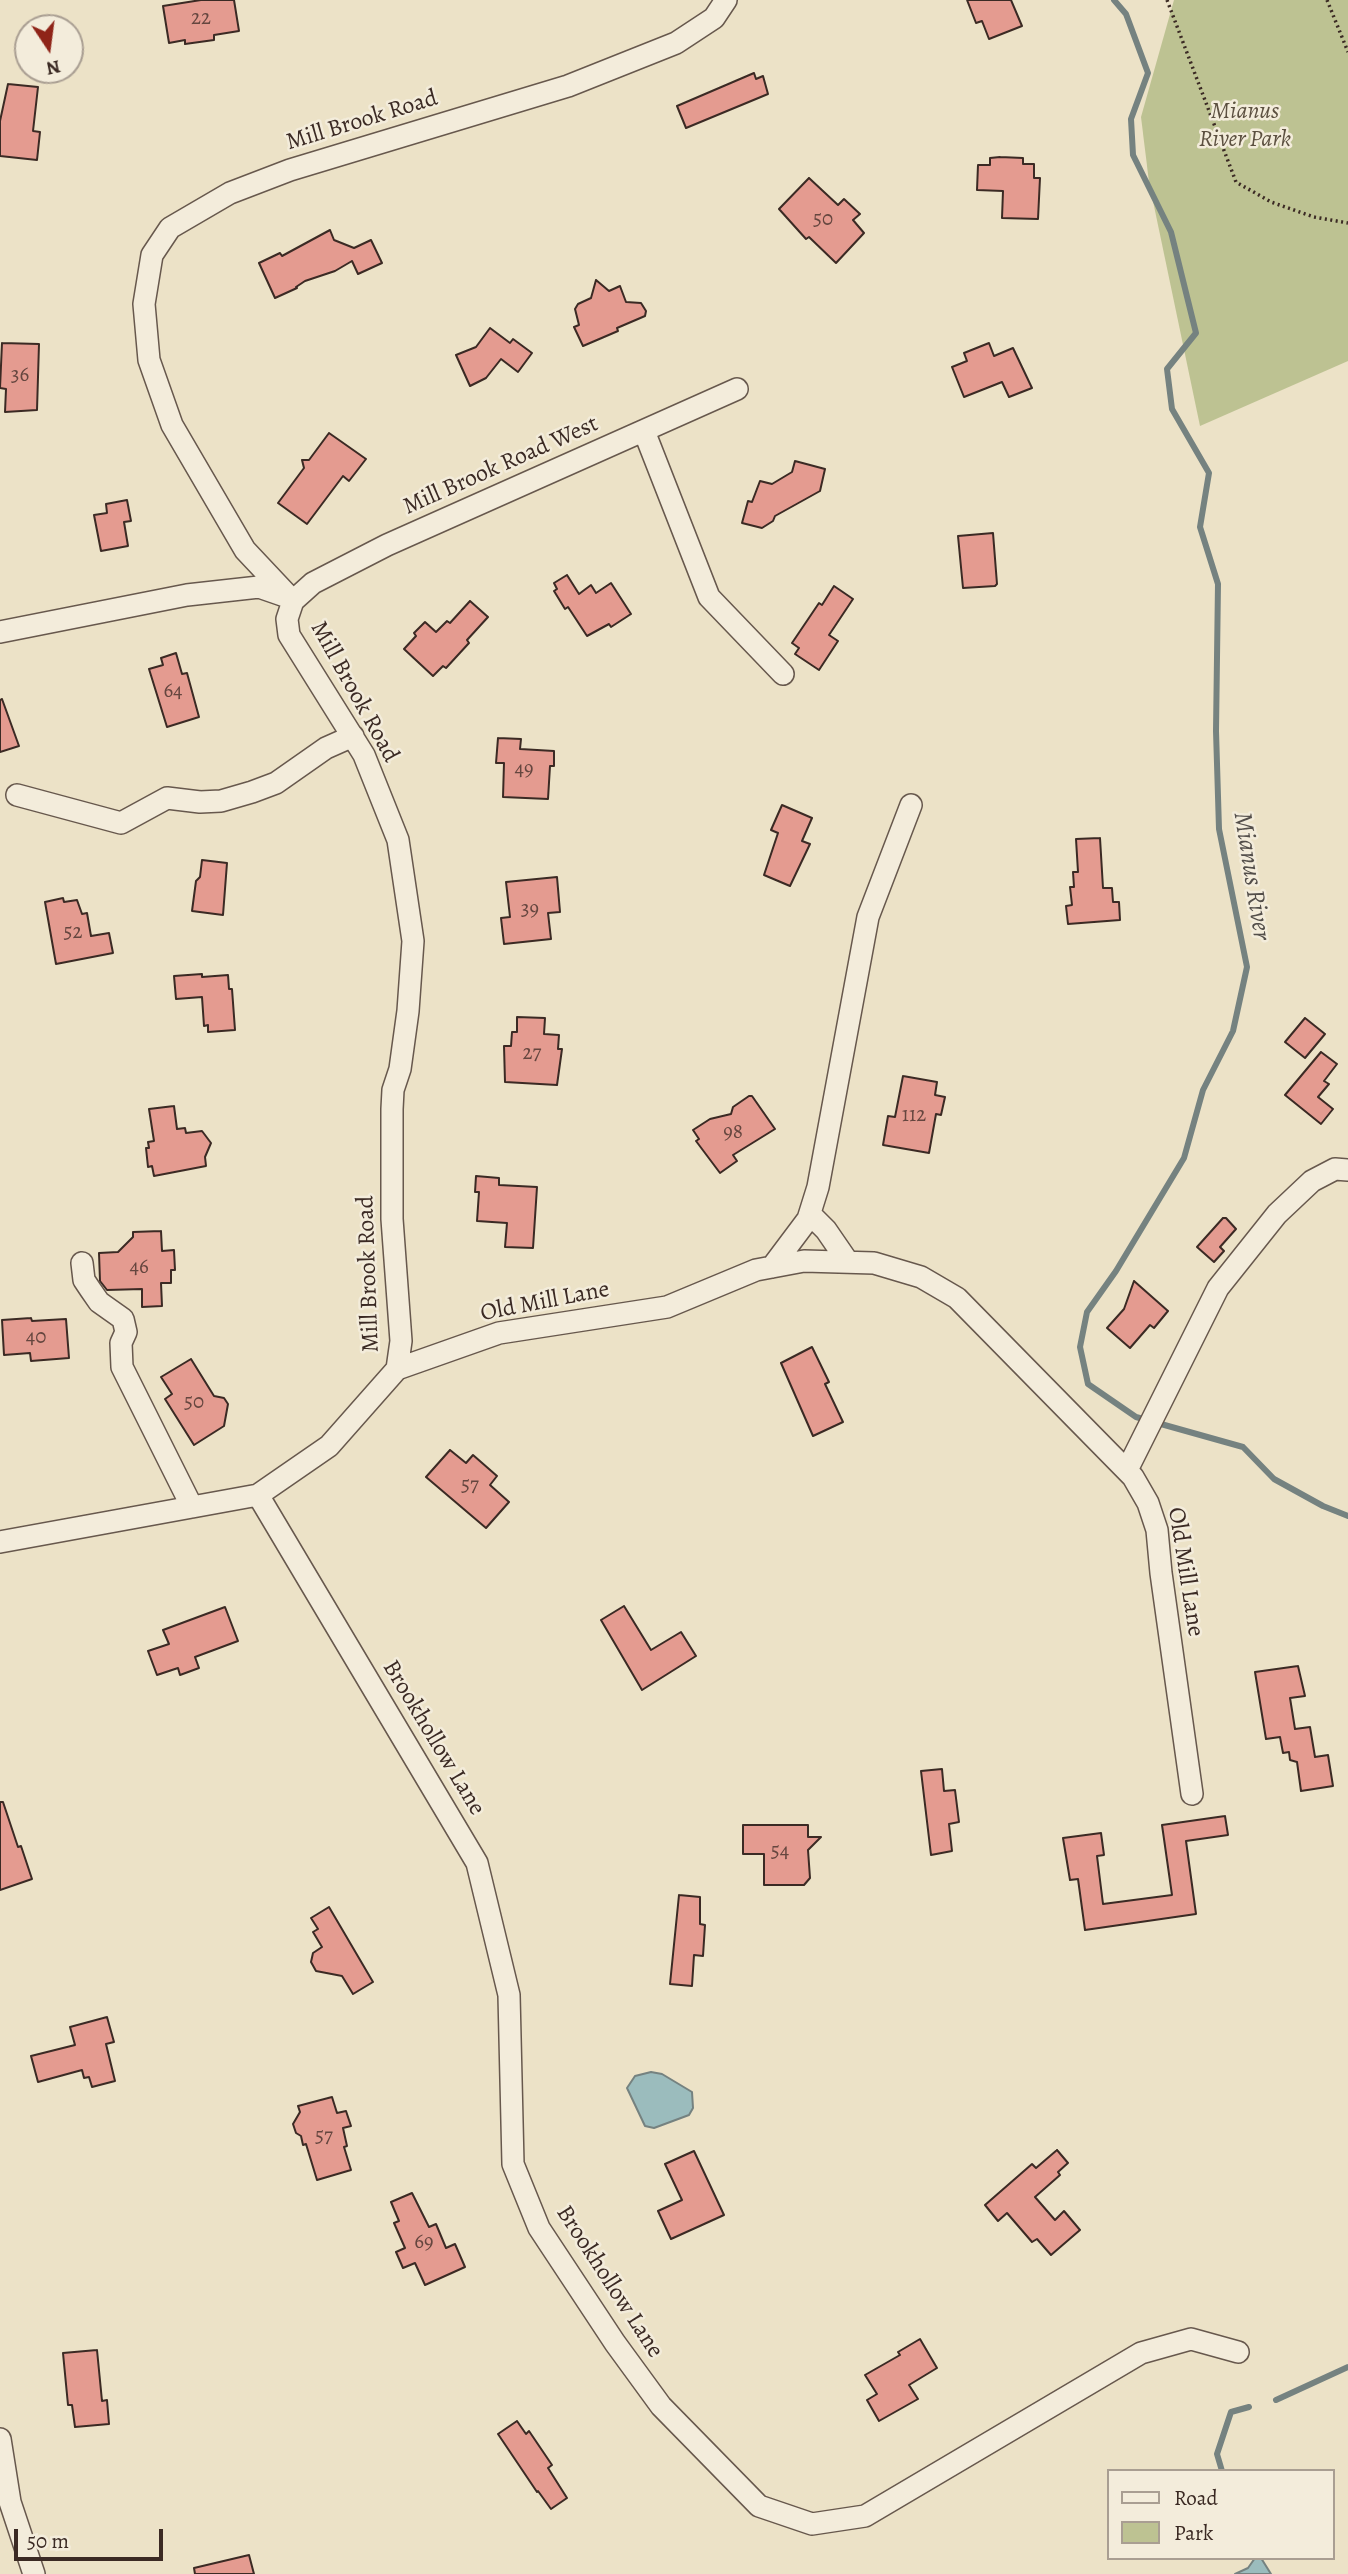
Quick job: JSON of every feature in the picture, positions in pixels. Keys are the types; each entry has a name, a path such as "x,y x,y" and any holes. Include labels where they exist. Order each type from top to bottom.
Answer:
{"street":[{"name":"Mill Brook Road","path":"397,1369 401,1340 392,1219 393,1090 400,1069 408,1011 413,941 398,840 364,755 289,635 287,619 293,601 245,550 172,425 149,360 145,304 152,255 170,228 230,193 290,170 568,86 676,43 714,18 726,0"},
{"name":"Mill Brook Road West","path":"293,601 313,583 387,545 737,389"},
{"path":"644,431 709,597 783,674"},
{"path":"0,632 187,595 259,587 275,591 293,601"},
{"path":"18,794 121,823 167,798 201,802 221,801 276,783 326,748 353,736"},
{"path":"772,1267 808,1219 818,1187 868,917 911,805"},
{"path":"1127,1470 1218,1288 1277,1214 1312,1181 1335,1169 1348,1170"},
{"path":"810,1213 826,1230 848,1262"},
{"name":"Old Mill Lane","path":"0,1542 258,1495 329,1446 397,1369 499,1333 667,1307 756,1270 804,1261 874,1263 921,1277 957,1298 1133,1477 1148,1503 1157,1530 1192,1794"},
{"path":"82,1263 84,1280 99,1302 124,1319 126,1332 121,1343 122,1367 192,1507"},
{"name":"Brookhollow Lane","path":"258,1495 477,1863 509,1995 513,2164 539,2228 615,2343 661,2406 759,2506 812,2524 864,2516 1141,2353 1191,2339 1238,2352"},
{"path":"0,2439 10,2502 34,2574"}],"path":[{"path":"1167,0 1236,182 1272,202 1314,217 1348,223"},
{"path":"1328,0 1348,52"}],"green space":[{"name":"Mianus River Park","path":"1174,0 1348,0 1348,361 1200,426 1149,182 1141,117"}],"water":[{"path":"651,2072 662,2074 692,2092 693,2108 689,2115 654,2128 645,2126 627,2088 635,2076"},
{"path":"1254,2560 1262,2560 1271,2574 1235,2574 1248,2568"}],"building":[{"path":"201,0 234,0 239,31 214,35 214,40 169,43 163,6"},
{"path":"967,0 1011,0 1022,26 989,39 982,21 976,23"},
{"path":"754,73 756,79 763,76 768,94 686,128 677,106"},
{"path":"8,84 38,87 33,131 40,132 37,160 0,156 0,121"},
{"path":"990,158 1023,158 1023,164 1034,164 1034,178 1040,178 1038,219 1002,218 1003,191 977,190 978,165 990,165"},
{"path":"809,178 838,205 844,199 860,214 853,220 864,233 836,263 809,237 806,239 779,209"},
{"path":"330,230 334,240 354,248 371,240 382,263 358,274 352,261 335,271 305,281 297,288 275,298 259,263 280,253 282,256"},
{"path":"596,280 609,291 620,286 626,302 641,303 646,311 645,316 617,328 618,331 583,346 574,327 579,325 575,309 578,304 591,298"},
{"path":"490,328 510,343 513,339 532,353 518,372 501,359 486,378 470,386 456,355 476,347"},
{"path":"2,343 39,344 37,410 5,412 6,389 0,388"},
{"path":"989,343 994,356 1013,348 1032,388 1009,397 1002,382 964,397 952,367 967,361 964,353"},
{"path":"329,433 366,459 349,481 343,476 307,524 278,503 304,468 302,460 309,460"},
{"path":"795,461 825,469 820,491 775,516 773,521 762,528 742,523 748,501 752,502 760,481 772,484 792,472"},
{"path":"127,500 131,521 124,522 128,546 101,551 94,515 107,513 106,504"},
{"path":"993,533 997,584 963,588 958,536"},
{"path":"567,575 579,594 591,585 596,593 611,583 631,614 611,627 609,624 587,636 554,591 557,589 554,583"},
{"path":"834,586 853,599 829,635 838,641 819,670 795,654 799,648 792,643"},
{"path":"470,601 488,617 446,668 443,666 433,676 404,649 425,622 436,632 447,621 450,623"},
{"path":"176,653 182,674 187,673 199,717 167,727 149,669 163,665 161,658"},
{"path":"2,699 19,746 0,752 0,700"},
{"path":"498,738 521,739 520,749 554,751 554,766 550,766 548,799 503,797 504,763 496,763"},
{"path":"782,805 812,818 802,841 810,844 790,886 764,875 778,833 771,830"},
{"path":"1100,838 1103,888 1112,888 1113,902 1119,902 1120,920 1068,924 1066,906 1072,905 1070,887 1074,887 1073,872 1078,872 1076,839"},
{"path":"202,860 227,863 223,915 192,911"},
{"path":"557,877 560,912 548,913 551,939 504,944 501,918 510,917 506,882"},
{"path":"63,898 64,902 77,900 82,914 87,913 91,936 109,933 113,953 56,964 45,902"},
{"path":"202,974 202,977 228,975 229,989 232,989 235,1030 208,1032 208,1025 204,1026 202,997 176,999 174,976"},
{"path":"517,1017 545,1018 544,1034 559,1035 558,1049 562,1049 557,1085 505,1082 504,1046 511,1046 512,1032 517,1032"},
{"path":"1305,1018 1325,1034 1305,1058 1285,1042"},
{"path":"1321,1052 1337,1064 1324,1081 1329,1084 1318,1097 1333,1109 1321,1124 1285,1095"},
{"path":"903,1076 937,1082 935,1095 945,1097 941,1115 936,1114 929,1153 883,1145 888,1116 895,1117"},
{"path":"752,1096 775,1129 733,1155 737,1161 720,1173 696,1141 699,1139 693,1130 710,1119 731,1114 733,1107"},
{"path":"174,1106 177,1129 185,1128 186,1133 202,1131 211,1143 205,1157 206,1166 154,1176 152,1166 148,1167 146,1148 149,1148 148,1142 154,1141 149,1109"},
{"path":"476,1176 499,1178 499,1185 537,1187 533,1248 505,1247 507,1223 477,1221 479,1192 475,1192"},
{"path":"1223,1218 1236,1229 1220,1247 1224,1251 1214,1262 1197,1247"},
{"path":"161,1231 162,1251 174,1250 175,1270 171,1270 171,1283 161,1283 162,1306 142,1307 142,1289 107,1290 100,1281 99,1253 118,1252 133,1237 133,1232"},
{"path":"1134,1281 1168,1311 1154,1328 1150,1325 1130,1348 1107,1328 1124,1309"},
{"path":"31,1318 32,1321 66,1319 69,1358 31,1361 30,1353 4,1355 2,1320"},
{"path":"812,1347 829,1382 825,1384 843,1422 813,1436 781,1363"},
{"path":"191,1359 214,1396 224,1398 228,1404 224,1426 194,1445 165,1399 172,1394 161,1377"},
{"path":"450,1450 466,1463 473,1455 497,1476 490,1485 509,1502 486,1528 426,1477"},
{"path":"624,1606 651,1650 681,1632 696,1656 642,1690 601,1620"},
{"path":"225,1607 238,1641 195,1657 199,1668 180,1675 178,1668 157,1675 148,1651 169,1644 163,1630"},
{"path":"1298,1666 1305,1696 1290,1698 1295,1729 1310,1727 1315,1757 1328,1755 1333,1786 1301,1791 1297,1762 1290,1760 1289,1752 1283,1753 1280,1737 1266,1739 1255,1672"},
{"path":"942,1769 944,1791 955,1790 959,1822 949,1824 952,1851 931,1855 921,1771"},
{"path":"0,1802 3,1802 32,1879 0,1890"},
{"path":"1225,1816 1228,1835 1186,1841 1196,1914 1085,1930 1078,1879 1070,1880 1063,1838 1101,1833 1104,1855 1097,1856 1103,1904 1172,1895 1162,1825"},
{"path":"743,1825 808,1825 808,1837 821,1837 808,1850 810,1878 804,1885 764,1885 764,1854 743,1854"},
{"path":"679,1895 700,1897 700,1924 705,1925 703,1956 694,1955 692,1986 670,1984"},
{"path":"329,1907 373,1982 353,1994 342,1976 316,1971 311,1962 313,1953 322,1947 313,1932 318,1929 311,1918"},
{"path":"107,2017 114,2042 106,2044 115,2081 92,2087 89,2077 84,2078 82,2070 38,2082 31,2056 75,2045 70,2027"},
{"path":"332,2097 337,2113 346,2111 351,2126 343,2128 347,2146 344,2147 351,2170 317,2180 306,2144 303,2145 293,2124 300,2112 298,2106"},
{"path":"1057,2150 1068,2163 1058,2172 1060,2175 1035,2197 1055,2220 1064,2211 1080,2230 1051,2255 1037,2239 1032,2242 1007,2213 998,2221 985,2205 1032,2164 1036,2168"},
{"path":"694,2151 724,2215 671,2239 658,2211 682,2200 665,2164"},
{"path":"412,2193 429,2227 436,2224 446,2248 455,2244 465,2267 425,2285 415,2263 403,2268 396,2252 405,2248 394,2223 399,2221 391,2202"},
{"path":"920,2339 937,2368 909,2385 918,2399 879,2421 867,2400 877,2394 865,2375 900,2355 898,2352"},
{"path":"97,2350 102,2401 107,2400 109,2424 75,2427 72,2405 68,2405 63,2353"},
{"path":"517,2421 526,2434 529,2431 552,2465 548,2468 567,2498 551,2509 498,2434"},
{"path":"249,2555 254,2574 195,2574 194,2568"}],"waterway":[{"name":"Mianus River","path":"1114,0 1126,14 1148,73 1131,119 1133,155 1171,232 1196,333 1167,369 1172,409 1209,473 1200,527 1218,584 1216,731 1219,829 1247,967 1233,1031 1203,1090 1184,1158 1116,1271 1087,1312 1080,1347 1088,1384 1136,1417 1243,1447 1274,1479 1323,1506 1348,1516"},
{"path":"1276,2400 1348,2367"},
{"path":"1221,2469 1217,2454 1231,2412 1249,2407"}]}
